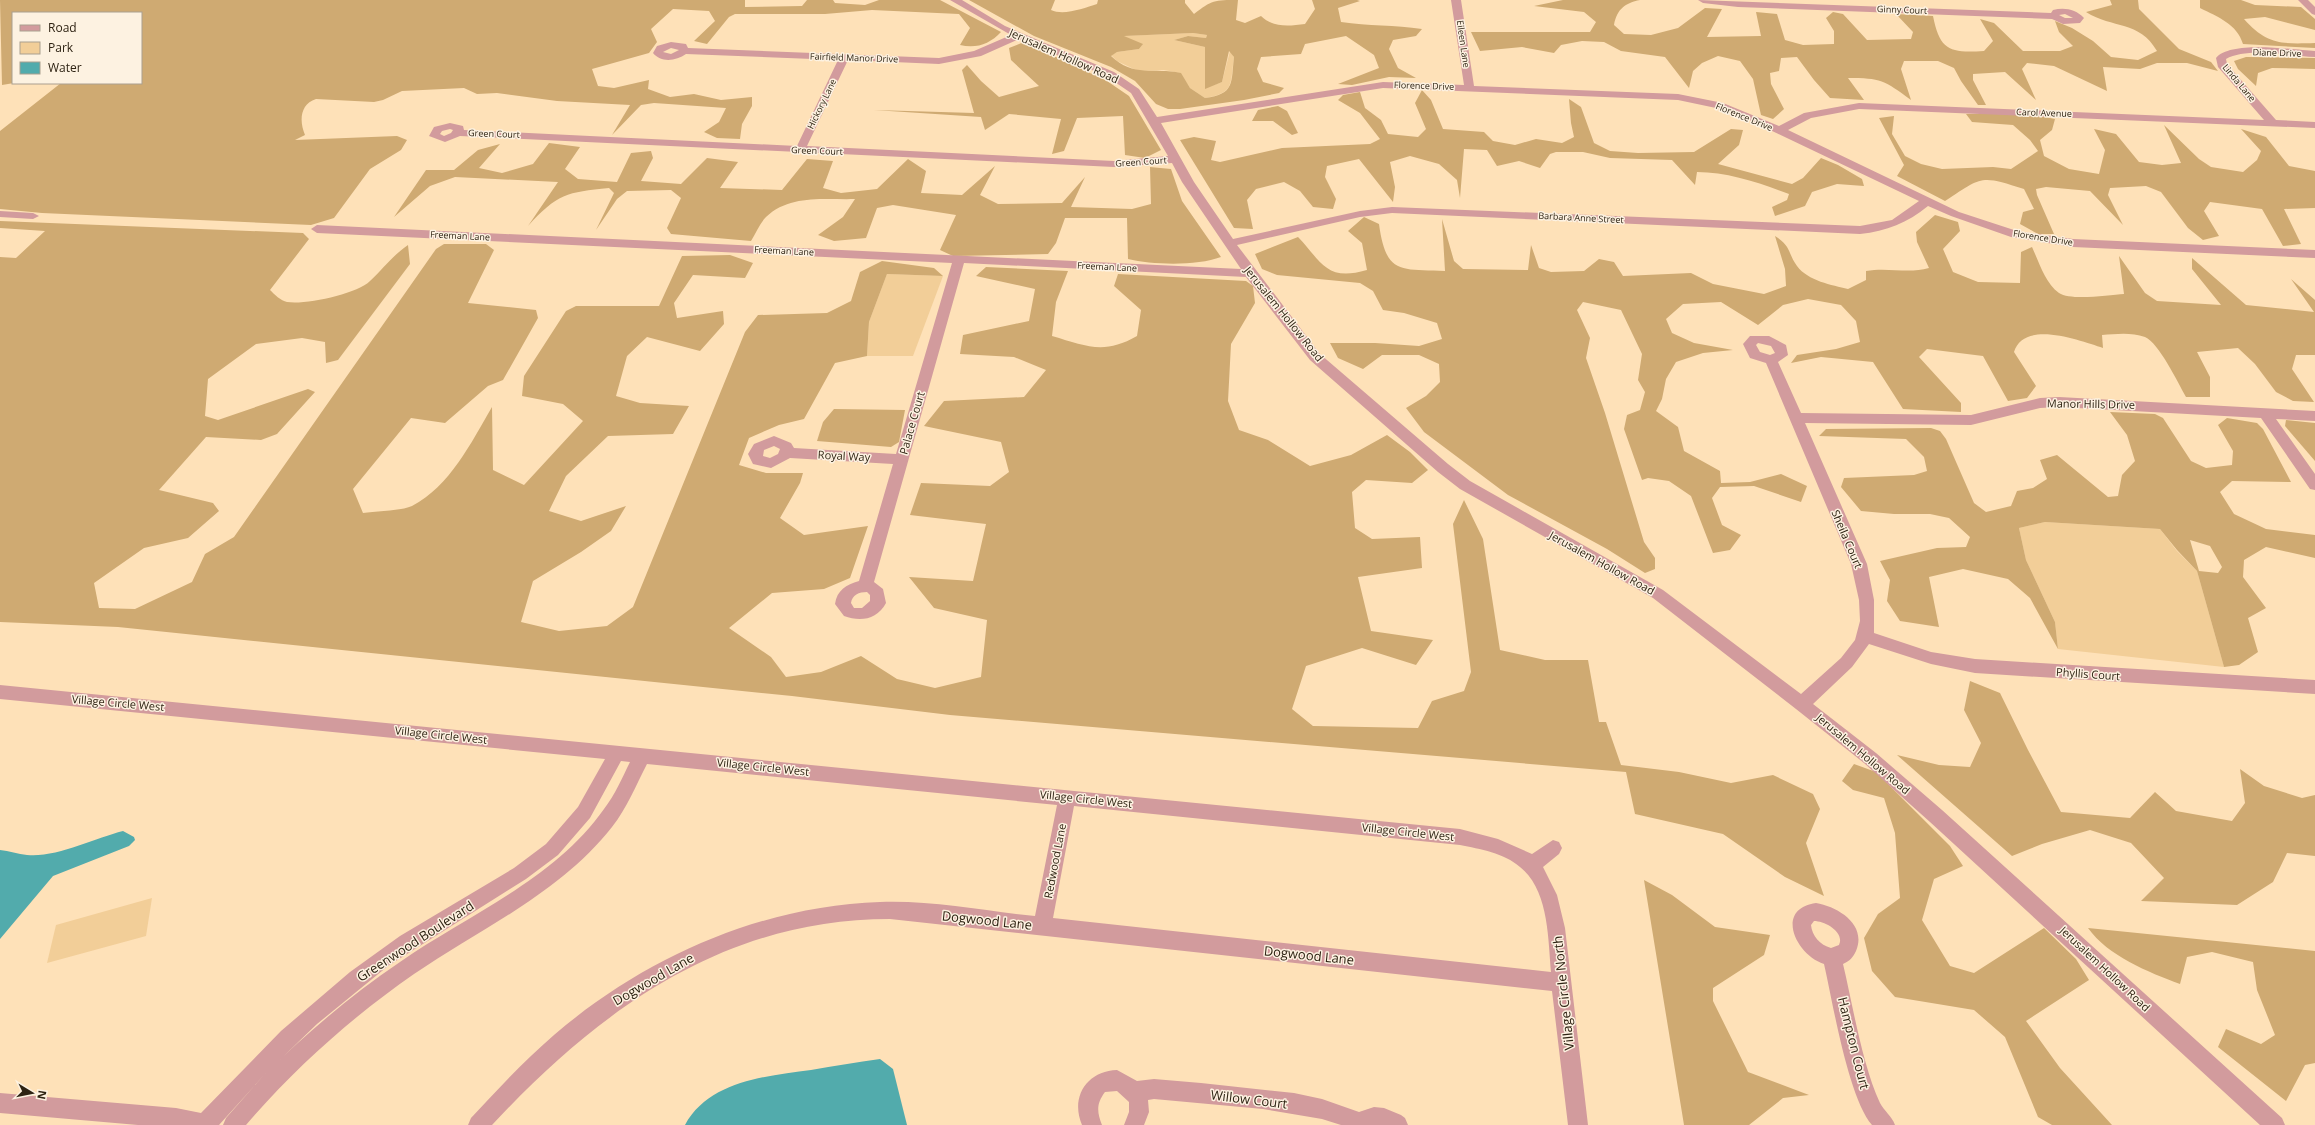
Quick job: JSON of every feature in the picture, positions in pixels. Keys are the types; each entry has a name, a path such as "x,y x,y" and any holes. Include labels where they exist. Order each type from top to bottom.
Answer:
{"street":[{"name":"Jerusalem Hollow Road","path":"955,0 1019,35 1115,77 1135,91 1154,121 1188,182 1230,244 1250,273 1316,357 1443,468 1490,501 1658,594 1870,758 1936,816 2275,1125"},
{"name":"Eileen Lane","path":"1456,0 1468,87"},
{"name":"Ginny Court","path":"1703,0 1731,4 2054,16"},
{"path":"2303,0 2315,12"},
{"name":"Fairfield Manor Drive","path":"684,51 844,58 954,60 988,50 1019,35"},
{"name":"Diane Drive","path":"2239,52 2315,54"},
{"name":"Linda Lane","path":"2239,52 2223,55 2220,60 2222,65 2273,123"},
{"name":"Hickory Lane","path":"800,150 844,58"},
{"name":"Florence Drive","path":"1154,121 1363,87 1396,85 1678,97 1724,107 1779,131 1927,201 1990,227 2055,242 2315,254"},
{"name":"Carol Avenue","path":"1779,131 1808,115 1859,106 2315,125"},
{"name":"Green Court","path":"458,133 1114,164 1176,159"},
{"name":"Barbara Anne Street","path":"1230,244 1360,214 1392,210 1860,230 1885,227 1906,219 1927,201"},
{"path":"0,214 33,216"},
{"name":"Freeman Lane","path":"317,229 1250,273"},
{"name":"Palace Court","path":"865,586 959,260"},
{"name":"Sheila Court","path":"1771,360 1863,576 1866,589 1865,636"},
{"name":"Manor Hills Drive","path":"1796,418 1971,420 2040,403 2059,402 2315,416"},
{"path":"2265,413 2315,485"},
{"name":"Royal Way","path":"786,453 901,459"},
{"path":"1802,704 1854,654 1865,636"},
{"name":"Phyllis Court","path":"1865,636 1930,658 1975,666 2315,687"},
{"name":"Village Circle West","path":"0,692 1460,837 1495,846 1527,862"},
{"name":"Greenwood Boulevard","path":"206,1125 262,1062 334,996 382,960 505,883 544,856 569,832 586,811 603,783 616,753"},
{"name":"Greenwood Boulevard","path":"233,1125 284,1070 349,1012 408,968 552,874 606,821 628,786 642,756"},
{"name":"Redwood Lane","path":"1042,926 1067,797"},
{"path":"1527,862 1553,848"},
{"name":"Village Circle North","path":"1527,862 1545,886 1557,932 1561,983 1578,1125"},
{"name":"Dogwood Lane","path":"478,1125 510,1091 585,1021 625,993 680,960 719,944 801,919 874,910 945,915 1561,983"},
{"name":"Hampton Court","path":"1832,957 1861,1079 1873,1111 1885,1125"},
{"path":"1092,1125 1087,1109 1092,1092 1098,1086 1114,1080 1126,1083 1135,1091 1140,1109 1134,1125"},
{"name":"Willow Court","path":"1135,1091 1154,1089 1303,1105 1348,1116 1360,1124 1368,1118 1380,1117 1392,1120 1398,1125"},
{"path":"0,1103 176,1118 206,1125"}],"green space":[{"path":"1193,33 1207,35 1206,38 1188,36 1174,40 1205,47 1205,88 1222,82 1230,51 1234,57 1229,86 1222,93 1215,96 1205,98 1190,88 1180,73 1164,70 1138,71 1117,61 1111,55 1117,52 1139,49 1142,45 1123,36"},
{"path":"887,274 943,276 913,356 867,356 869,322"},
{"path":"2045,522 2160,529 2177,551 2197,571 2224,667 2058,649 2055,622 2026,560 2019,528"},
{"path":"152,898 146,936 47,963 56,925"}],"shaded area":[{"path":"0,0 745,0 745,7 802,6 807,0 833,0 835,3 865,5 879,0 940,0 1001,32 992,40 977,46 966,46 960,45 970,28 959,14 872,10 825,14 735,14 729,17 707,44 694,41 715,21 709,11 673,9 651,29 657,42 649,53 592,69 598,86 614,88 649,80 648,89 670,97 694,94 721,100 752,97 752,106 742,124 740,139 717,138 704,132 719,122 726,108 654,103 641,105 612,135 630,105 557,101 497,93 477,94 464,88 402,91 383,100 374,102 316,99 307,105 302,114 302,124 305,135 295,140 397,136 407,140 401,150 370,169 334,218 311,225 42,213 0,209 0,131 60,84 142,84 142,12 12,12 12,83 2,85"},
{"path":"969,0 1055,0 1051,10 1056,12 1068,12 1097,4 1098,0 1185,0 1185,3 1194,14 1210,3 1224,0 1238,0 1236,20 1245,23 1261,16 1271,23 1287,26 1305,24 1315,9 1312,0 1357,0 1360,1 1338,8 1341,22 1422,29 1416,36 1393,40 1389,49 1398,68 1416,78 1389,77 1352,85 1338,84 1379,68 1374,55 1346,36 1305,44 1301,54 1261,57 1257,69 1263,82 1284,88 1279,93 1244,100 1180,109 1168,109 1156,104 1135,81 1111,67 1034,36","holes":["1193,33 1207,35 1206,38 1188,36 1174,40 1205,47 1205,89 1222,82 1229,51 1234,57 1230,86 1222,94 1215,96 1205,98 1190,88 1181,73 1136,69 1119,63 1111,56 1117,52 1139,49 1143,44 1124,36"]},
{"path":"1563,0 1640,0 1630,3 1622,8 1615,19 1614,25 1624,34 1651,35 1678,28 1705,8 1722,9 1707,37 1761,36 1756,12 1777,14 1785,40 1803,45 1834,44 1834,31 1826,18 1833,12 1843,14 1867,40 1911,39 1913,32 1896,14 1933,16 1939,37 1943,43 1955,50 1972,52 1984,51 1993,41 1980,19 1994,23 2023,51 2060,51 2073,46 2059,32 2055,21 2072,28 2093,41 2111,57 2138,60 2157,51 2150,41 2142,34 2134,30 2106,21 2086,12 2112,5 2110,0 2138,0 2139,9 2179,49 2211,62 2218,71 2187,63 2157,63 2140,69 2103,67 2107,91 2054,66 2027,63 2022,69 2036,100 2005,72 1973,74 1973,80 1986,105 1978,105 1961,81 1954,68 1938,61 1904,61 1901,69 1911,100 1888,84 1875,80 1848,78 1864,100 1830,98 1797,57 1781,58 1779,71 1770,73 1771,84 1784,109 1773,119 1761,115 1753,79 1740,61 1718,56 1702,63 1693,71 1689,88 1665,57 1621,51 1604,42 1582,41 1561,45 1554,53 1522,47 1480,51 1471,32 1590,32 1596,22 1584,12 1534,6"},
{"path":"2200,0 2241,0 2255,5 2301,7 2315,19 2315,30 2265,17 2244,19 2252,28 2268,38 2284,43 2315,43 2315,48 2243,44 2232,26 2200,8"},
{"path":"1024,42 1107,81 1129,96 1161,150 1145,158 1125,155 1123,116 1077,118 1064,151 1052,154 1061,119 1009,114 985,130 981,117 874,110 974,113 962,70 967,65 981,81 999,97 1039,86 1011,60 1009,48"},
{"path":"2246,57 2315,58 2315,69 2272,68 2258,73 2256,86 2238,69 2234,61"},
{"path":"1422,90 1431,100 1443,129 1484,132 1493,141 1515,145 1536,139 1562,143 1574,137 1569,99 1581,107 1594,143 1610,151 1638,153 1694,152 1731,129 1743,130 1739,145 1718,164 1792,184 1803,178 1821,158 1838,165 1862,179 1864,186 1837,184 1812,192 1805,206 1775,216 1772,207 1787,200 1789,194 1744,179 1709,172 1697,172 1695,185 1672,160 1610,158 1583,152 1556,152 1550,154 1540,168 1519,161 1497,166 1487,150 1464,149 1460,198 1457,180 1439,164 1410,156 1390,162 1395,187 1393,202 1359,159 1327,166 1325,177 1336,199 1333,209 1313,207 1300,191 1284,182 1256,189 1247,200 1253,229 1234,228 1180,140 1194,137 1216,141 1211,160 1220,162 1282,148 1370,144 1380,139 1360,113 1338,100 1343,95 1360,92 1365,108 1381,120 1388,134 1418,137 1426,129 1415,103"},
{"path":"1278,106 1287,111 1298,133 1292,135 1273,121 1252,121 1258,110"},
{"path":"1966,114 2030,114 2055,119 2052,130 2040,140 2044,156 2069,169 2099,174 2105,150 2094,129 2116,134 2139,162 2162,165 2181,163 2164,125 2199,159 2211,167 2243,172 2257,160 2261,151 2241,129 2266,137 2289,166 2315,171 2315,208 2284,209 2301,244 2283,246 2262,209 2210,202 2204,211 2219,236 2203,240 2188,228 2161,192 2146,186 2110,188 2108,195 2123,225 2090,191 2046,187 2036,189 2037,195 2054,234 2038,234 2020,224 2023,212 2034,209 2024,189 1998,181 1982,180 1967,187 1945,201 1897,176 1904,165 1879,118 1894,116 1892,134 1905,156 1921,164 1942,169 1993,167 2011,169 2038,151 2030,140 2013,125 1972,122"},
{"path":"549,143 580,147 565,169 578,179 617,182 631,153 651,151 653,158 641,181 681,184 707,158 738,162 720,188 782,190 807,159 833,161 823,188 841,193 877,189 908,159 926,171 921,193 962,195 995,166 980,195 998,204 1062,203 1085,177 1071,207 1132,209 1151,204 1150,167 1171,169 1182,201 1221,257 1200,262 1175,264 1128,259 1127,218 1065,218 1056,243 1048,254 953,256 940,250 956,215 893,205 877,208 866,238 834,241 818,235 843,217 855,199 808,200 797,201 786,205 775,210 766,217 751,241 671,234 667,228 681,198 671,190 627,191 617,199 596,230 614,193 609,188 573,193 555,201 538,215 528,226 558,182 455,177 430,186 394,217 426,170 454,170 478,150 500,144 479,168 502,173 533,164"},
{"path":"1935,215 1958,222 1960,231 1943,249 1953,272 1978,282 2020,283 2021,252 2032,247 2050,284 2059,293 2065,295 2072,297 2090,297 2124,294 2119,256 2145,293 2157,301 2221,305 2192,269 2192,258 2246,305 2314,312 2291,279 2315,300 2315,355 2296,355 2292,369 2314,402 2293,401 2276,392 2255,364 2238,348 2197,352 2210,377 2210,397 2186,397 2162,355 2145,337 2129,334 2102,335 2103,348 2068,337 2041,334 2029,336 2020,342 2014,352 2036,386 2027,398 2008,401 1983,356 1927,349 1919,357 1961,403 1961,412 1903,409 1873,362 1821,357 1791,363 1797,355 1836,349 1860,342 1856,321 1841,305 1808,299 1783,305 1758,325 1721,302 1683,304 1666,319 1672,333 1694,343 1733,350 1703,353 1676,362 1666,379 1662,399 1656,411 1678,427 1684,451 1720,471 1721,483 1750,482 1781,474 1807,486 1801,502 1754,486 1720,487 1712,498 1722,525 1741,535 1730,550 1713,553 1691,496 1669,481 1648,478 1642,480 1624,429 1627,415 1640,410 1645,392 1638,380 1642,354 1621,310 1583,302 1577,310 1590,338 1586,358 1605,413 1644,542 1655,558 1655,569 1645,573 1607,549 1508,495 1424,432 1406,408 1426,396 1440,382 1439,364 1419,355 1382,355 1363,369 1338,358 1330,343 1375,343 1419,346 1442,339 1437,323 1404,313 1383,310 1373,291 1360,283 1277,275 1262,269 1255,254 1298,237 1320,262 1333,271 1353,273 1367,270 1362,243 1348,231 1364,217 1379,224 1386,253 1391,261 1398,266 1406,269 1445,271 1442,219 1454,261 1463,269 1528,270 1531,245 1539,268 1551,272 1584,271 1599,259 1614,262 1623,276 1691,273 1713,284 1764,294 1786,286 1785,269 1775,236 1784,243 1797,266 1807,275 1821,282 1848,289 1866,280 1866,271 1921,270 1929,268 1917,242 1916,232"},
{"path":"0,221 303,233 309,239 270,290 280,299 287,302 306,302 331,298 363,286 408,245 410,264 338,360 326,363 325,342 302,338 256,344 208,379 205,416 218,420 308,389 315,392 277,434 261,440 206,437 159,490 213,503 219,511 188,538 144,548 94,583 99,608 135,609 192,582 205,554 234,537 436,249 444,244 486,244 494,250 468,303 536,310 538,318 503,380 488,386 445,423 411,418 353,489 363,513 407,508 438,487 467,449 492,407 493,470 524,485 583,421 563,404 522,396 524,376 566,311 576,306 659,306 682,256 730,255 753,263 745,278 693,275 674,303 677,318 723,311 724,324 700,351 647,337 627,356 616,396 640,403 689,406 673,434 608,436 566,476 549,511 581,521 626,506 611,531 581,552 533,581 521,622 559,631 607,626 633,607 745,332 758,315 827,313 851,301 860,272 882,261 934,268 943,276 887,274 869,322 867,356 835,363 804,419 779,425 749,438 739,465 766,473 803,473 800,483 780,518 804,535 868,526 850,578 824,589 772,593 729,628 771,657 786,677 821,672 861,656 897,679 935,688 981,677 987,620 934,608 909,577 973,581 986,524 910,515 921,483 990,486 1009,472 1001,442 924,426 944,401 1024,397 1046,370 1014,357 960,354 963,335 1029,321 1035,289 976,276 986,267 1068,271 1056,302 1052,336 1095,347 1115,345 1137,336 1141,310 1114,286 1118,274 1246,281 1253,286 1255,303 1231,344 1228,401 1239,430 1268,440 1310,466 1351,455 1387,435 1410,452 1428,470 1412,483 1366,480 1352,492 1355,528 1372,539 1420,537 1422,568 1358,577 1371,631 1433,640 1416,665 1362,648 1306,666 1292,709 1313,726 1418,728 1432,701 1464,691 1471,672 1453,524 1464,500 1483,539 1500,650 1545,660 1588,660 1599,722 1606,722 1621,765 1679,772 1731,783 1773,775 1813,794 1820,809 1806,843 1824,896 1785,877 1723,834 1635,814 1626,772 950,715 792,696 118,627 0,622 0,257 16,258 45,231 0,228"},
{"path":"834,409 905,410 899,442 891,447 817,441 823,422"},
{"path":"2110,412 2155,414 2163,418 2191,461 2206,468 2232,465 2233,451 2218,425 2227,418 2257,423 2263,429 2291,482 2232,481 2220,492 2234,514 2266,529 2315,535 2315,558 2266,547 2244,560 2243,577 2266,608 2248,618 2258,652 2239,665 2224,667 2197,571 2160,529 2045,522 2019,528 2026,560 2055,622 2058,649 2030,598 2008,579 1963,569 1929,577 1939,627 1900,621 1887,601 1890,580 1880,561 1937,548 1966,547 1970,537 1949,518 1930,514 1894,514 1861,511 1841,487 1844,478 1914,475 1927,471 1924,457 1906,439 1819,436 1826,429 1931,428 1940,431 1946,439 1974,503 1986,512 2011,506 2017,491 2033,488 2047,479 2040,460 2057,455 2108,497 2118,496 2122,475 2135,461 2127,435","holes":["2190,540 2210,546 2222,567 2218,573 2199,571"]},
{"path":"2286,420 2315,423 2315,461 2285,426"},
{"path":"1970,681 2000,693 2061,812 2130,818 2155,792 2176,811 2232,821 2245,803 2240,769 2264,786 2302,798 2315,795 2315,856 2287,853 2273,882 2237,905 2141,901 2164,878 2131,843 2090,830 2042,844 2012,856 1897,755 1939,765 1970,767 1981,743 1964,710"},
{"path":"1854,764 1876,772 1950,846 1963,866 1934,879 1922,920 1950,966 1974,973 2044,928 2076,959 2089,980 2026,1021 2060,1068 2112,1125 2052,1125 2038,1117 2005,1037 1974,1010 1895,997 1872,971 1864,938 1878,914 1900,898 1895,833 1884,798 1853,790 1842,781"},
{"path":"1644,880 1672,895 1715,927 1770,935 1764,955 1713,988 1713,1001 1748,1072 1809,1095 1783,1098 1749,1125 1684,1125"},
{"path":"2088,928 2315,951 2315,1063 2305,1065 2286,1101 2218,1047 2226,1029 2261,1044 2275,1035 2257,990 2253,962 2212,952 2187,957 2180,984 2155,974 2117,955 2096,938"}],"water":[{"path":"123,831 134,837 135,840 129,846 53,876 0,939 0,850 27,855 50,854"},
{"path":"880,1059 893,1069 907,1125 685,1125 695,1110 708,1099 740,1083 758,1078"}]}
